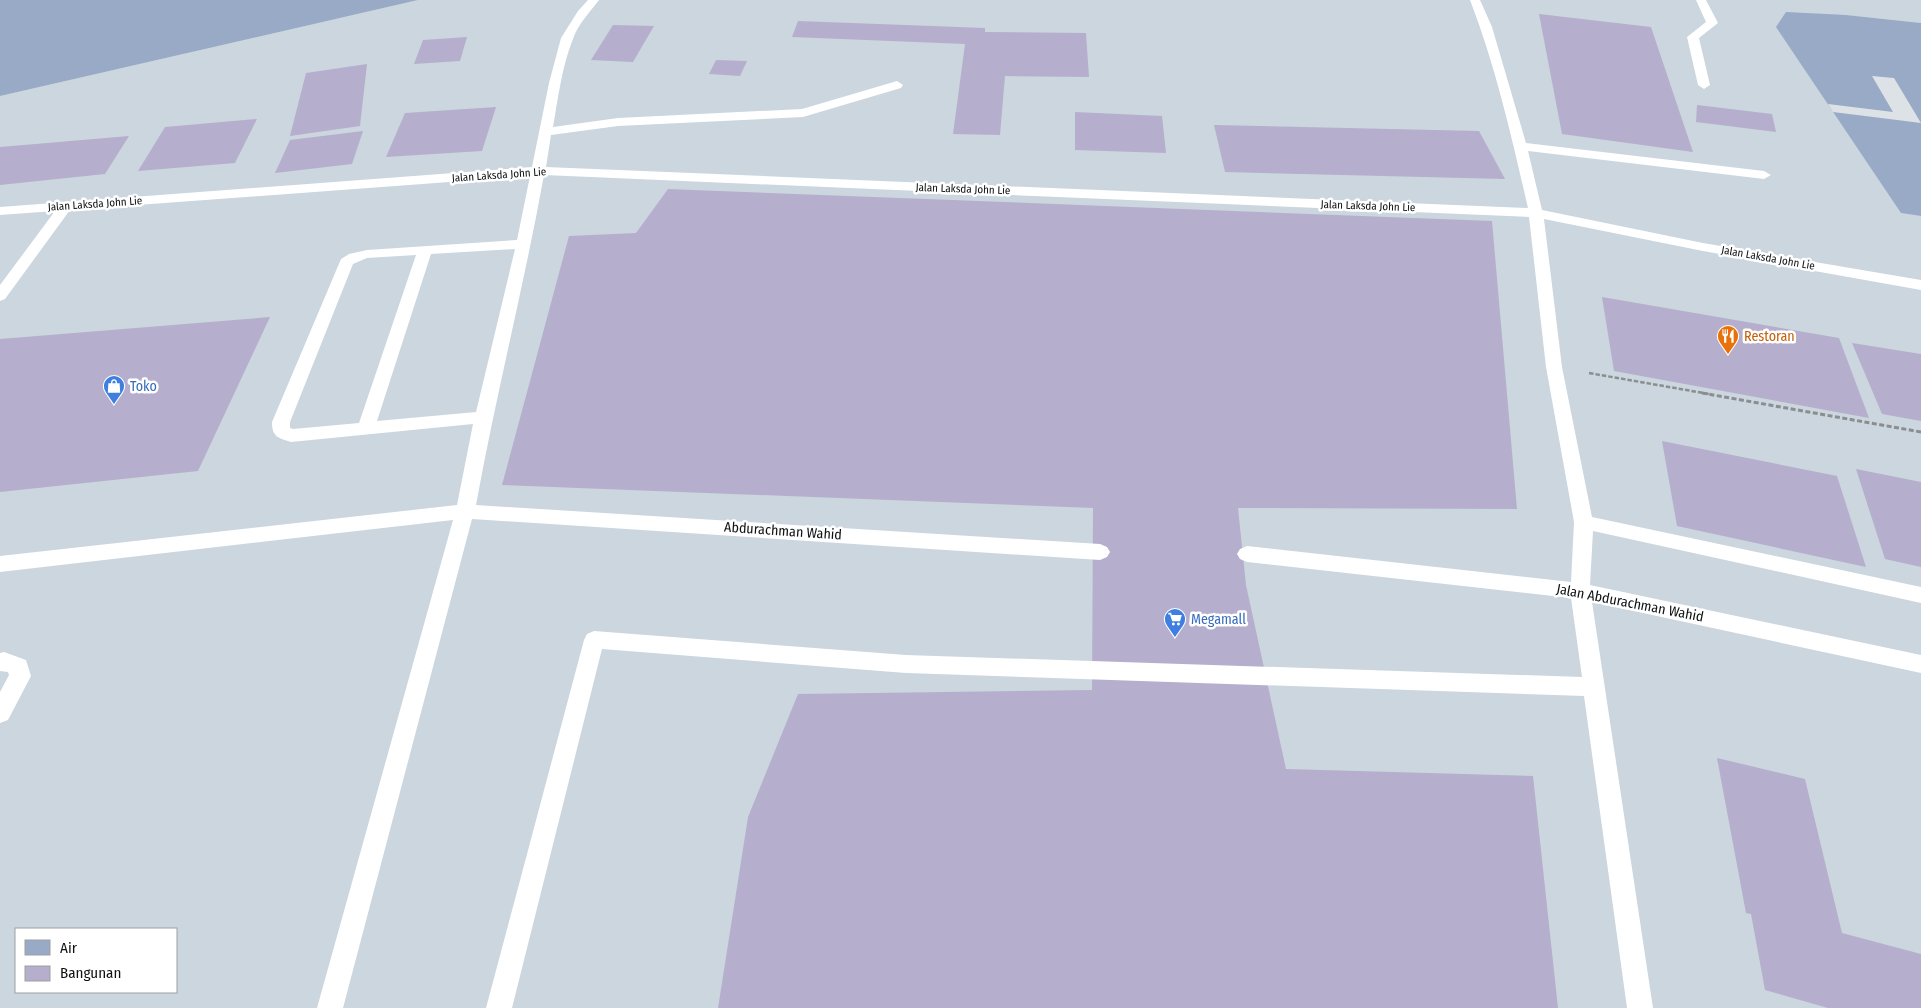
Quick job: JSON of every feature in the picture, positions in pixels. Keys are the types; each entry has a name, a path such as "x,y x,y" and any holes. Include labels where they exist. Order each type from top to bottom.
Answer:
{"lane":[{"path":"330,1008 466,511 483,417 524,244 555,83 567,38 582,13 594,0"},
{"path":"1475,0 1486,27 1520,146 1536,213 1554,367 1584,522 1580,591 1640,1008"},
{"path":"1700,0 1712,23 1702,28 1693,37 1704,85"},
{"path":"546,132 618,122 803,113 897,85"},
{"path":"1520,146 1764,175"},
{"name":"Jalan Laksda John Lie","path":"0,210 538,171 1536,213 1703,247 1921,285"},
{"path":"0,296 66,206"},
{"path":"483,417 292,436 282,431 281,422 346,262 367,254 524,244"},
{"path":"366,429 425,251"},
{"name":"Abdurachman Wahid","path":"0,564 466,511 1100,552"},
{"path":"1584,522 1921,595"},
{"name":"Jalan Abdurachman Wahid","path":"1247,554 1580,591 1921,664"},
{"path":"499,1008 594,640 906,664 1594,687"},
{"path":"0,662 4,661 18,666 20,676 0,713"}],"path":[{"path":"1554,367 1921,432"}],"shaded area":[{"path":"418,0 1921,0 1921,23 1846,15 1901,213 1921,216 1921,1008 0,1008 0,96"}],"water":[{"path":"0,0 418,0 0,96"},
{"path":"1786,12 1846,15 1921,23 1921,216 1901,213 1776,27"}],"pier":[{"path":"1872,76 1894,78 1921,123 1833,112 1828,104 1893,112"}],"building":[{"path":"1539,14 1651,27 1693,152 1562,134"},
{"path":"798,21 985,28 985,32 1086,33 1089,77 1005,76 1000,135 953,134 965,44 792,37"},
{"path":"613,25 654,26 633,62 591,60"},
{"path":"467,37 460,61 414,64 423,40"},
{"path":"716,60 747,61 740,76 709,74"},
{"path":"367,64 360,126 290,136 306,73"},
{"path":"1697,105 1772,114 1776,132 1696,122"},
{"path":"496,107 482,151 386,157 405,113"},
{"path":"1075,112 1162,116 1166,153 1075,150"},
{"path":"257,119 235,163 138,171 165,127"},
{"path":"1214,125 1479,131 1505,179 1225,172"},
{"path":"363,131 352,164 275,173 290,140"},
{"path":"129,136 105,174 0,185 0,147"},
{"name":"Megamall","path":"668,189 1492,221 1517,509 1238,508 1246,585 1286,769 1533,776 1558,1008 718,1008 748,817 798,694 1092,690 1093,508 502,485 569,236 636,233"},
{"name":"Restoran","path":"1602,297 1839,338 1869,418 1614,371"},
{"name":"Toko","path":"270,317 198,471 0,492 0,339"},
{"path":"1852,343 1921,354 1921,421 1882,414"},
{"path":"1662,441 1837,476 1866,567 1677,526"},
{"path":"1856,469 1921,482 1921,567 1885,559"},
{"path":"1717,758 1805,779 1842,933 1921,954 1921,1008 1828,1008 1765,990 1751,914 1746,913"}],"place":[{"name":"Restoran","path":"1728,355"},
{"name":"Toko","path":"114,405"},
{"name":"Megamall","path":"1175,638"}]}
